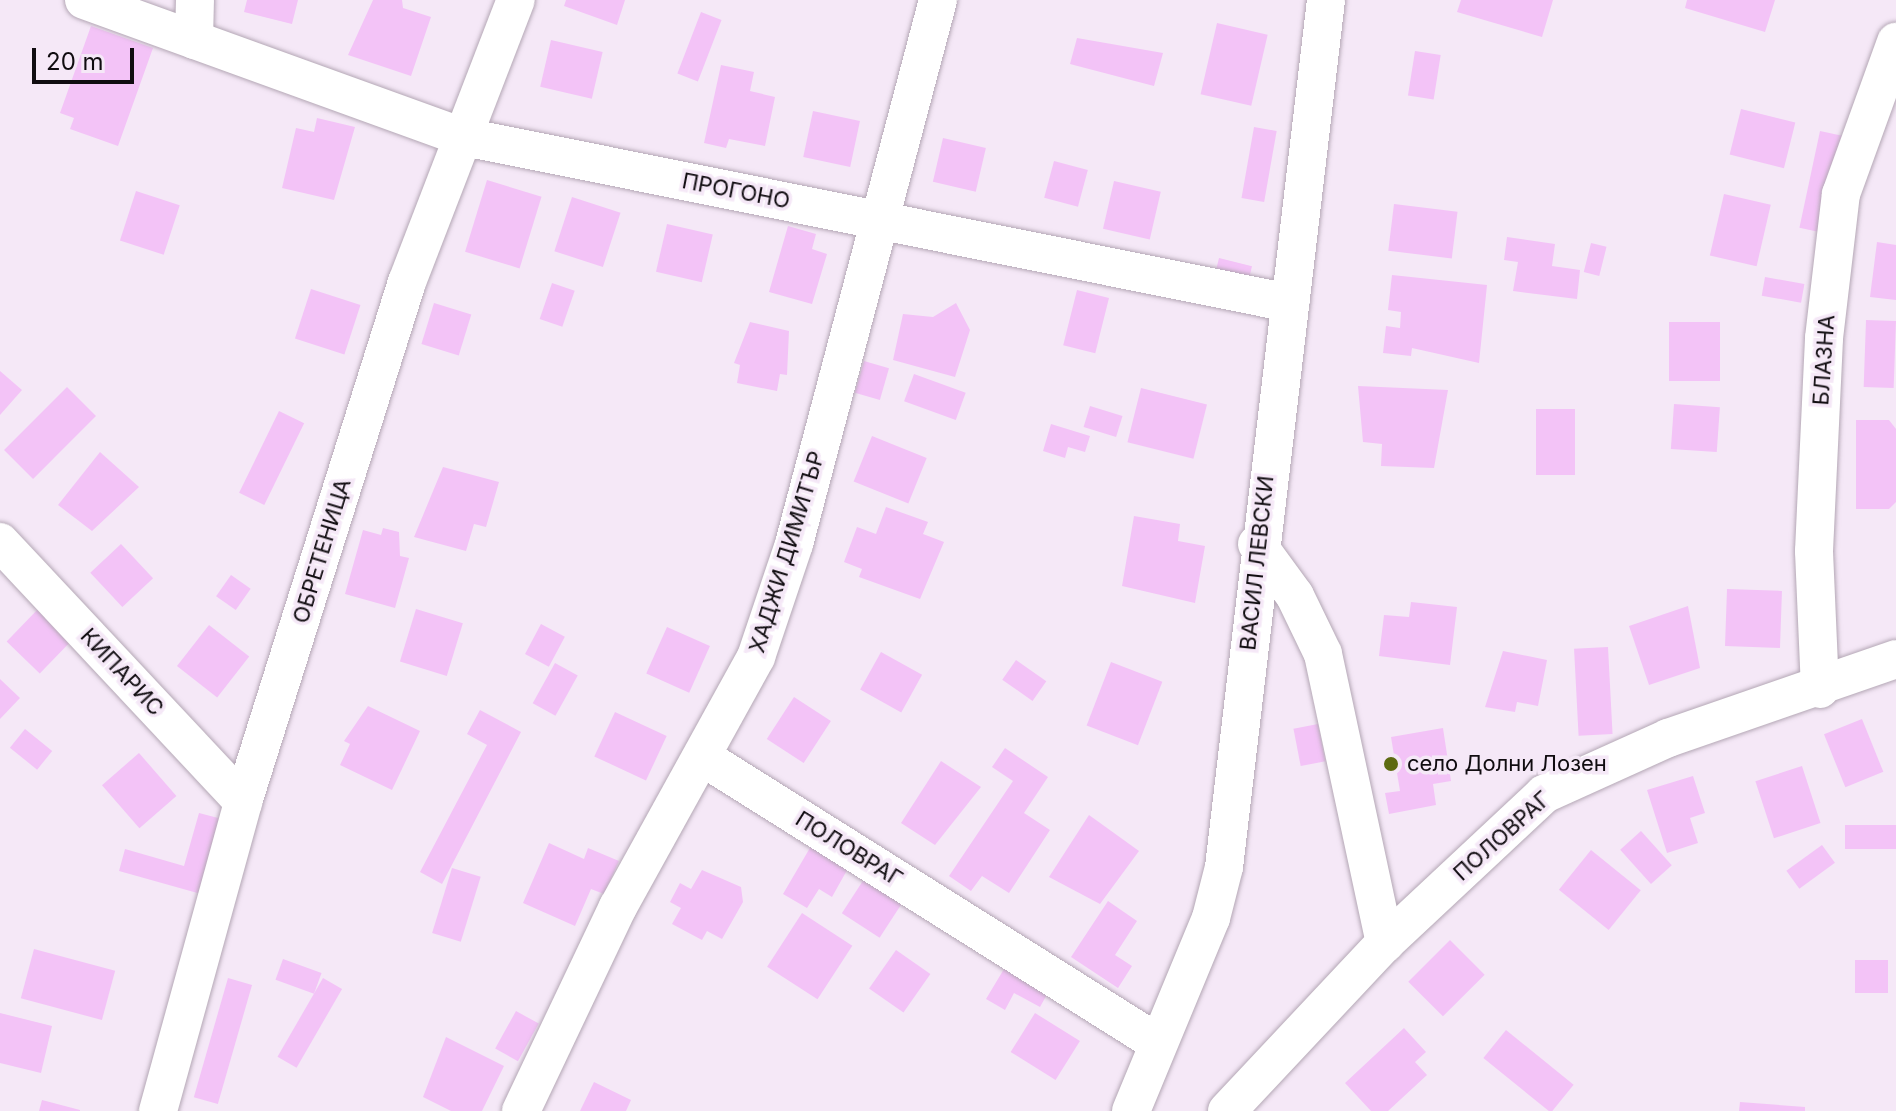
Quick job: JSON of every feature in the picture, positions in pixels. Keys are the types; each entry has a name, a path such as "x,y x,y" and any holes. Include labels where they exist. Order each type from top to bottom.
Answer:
{"street":[{"name":"ПРОГОНО","path":"84,0 460,136 1290,303"},
{"path":"194,40 195,0"},
{"name":"ОБРЕТЕНИЦА","path":"158,1111 243,802 460,136 516,0"},
{"name":"ХАДЖИ ДИМИТЪР","path":"521,1111 618,907 704,758 756,657 794,544 938,0"},
{"name":"ВАСИЛ ЛЕВСКИ","path":"1131,1111 1156,1042 1211,918 1224,867 1257,544 1290,303 1326,0"},
{"name":"БЛАЗНА","path":"1820,689 1814,551 1824,338 1841,194 1896,42"},
{"name":"КИПАРИС","path":"0,542 243,802"},
{"path":"1257,544 1295,596 1323,654 1385,943"},
{"name":"ПОЛОВРАГ","path":"1227,1111 1385,943 1544,794 1668,738 1820,689 1896,659"},
{"name":"ПОЛОВРАГ","path":"704,758 1156,1042"}],"building":[{"path":"247,0 298,0 292,24 244,12"},
{"path":"373,0 402,0 403,8 431,17 411,76 348,55"},
{"path":"566,0 625,0 617,25 564,6"},
{"path":"1461,0 1553,0 1542,37 1457,12"},
{"path":"1687,0 1775,0 1765,32 1685,8"},
{"path":"701,12 722,20 698,82 677,74"},
{"path":"1217,23 1268,35 1251,106 1201,94"},
{"path":"91,26 153,48 118,146 70,129 74,118 60,113"},
{"path":"1077,38 1163,53 1154,86 1070,64"},
{"path":"551,40 603,52 592,99 540,87"},
{"path":"1415,51 1441,55 1434,100 1408,95"},
{"path":"721,65 754,72 750,91 775,97 765,146 729,139 726,148 704,143"},
{"path":"1741,109 1795,123 1784,168 1730,155"},
{"path":"813,111 860,121 850,167 803,157"},
{"path":"317,118 355,127 334,200 282,188 296,128 314,132"},
{"path":"1254,127 1277,131 1264,202 1241,198"},
{"path":"1820,131 1844,136 1824,233 1799,228"},
{"path":"943,138 986,148 976,192 933,182"},
{"path":"1054,161 1088,170 1078,207 1044,198"},
{"path":"487,180 542,197 520,268 465,252"},
{"path":"1114,181 1161,192 1150,240 1103,229"},
{"path":"136,191 180,205 164,255 120,240"},
{"path":"1724,194 1771,205 1757,266 1710,255"},
{"path":"572,197 621,213 603,267 554,251"},
{"path":"1394,204 1458,212 1452,258 1388,251"},
{"path":"667,224 713,235 702,282 656,272"},
{"path":"788,226 816,234 812,249 827,254 812,304 769,292"},
{"path":"1507,237 1555,244 1552,266 1580,270 1577,299 1513,291 1518,262 1504,260"},
{"path":"1877,242 1896,245 1896,300 1870,297"},
{"path":"1591,243 1607,247 1599,276 1584,272"},
{"path":"1219,258 1252,266 1247,285 1214,276"},
{"path":"1392,275 1487,285 1479,363 1412,348 1411,356 1383,353 1386,326 1400,328 1401,312 1388,310"},
{"path":"1765,277 1804,284 1801,303 1762,296"},
{"path":"552,283 575,291 562,327 540,319"},
{"path":"311,289 360,305 344,355 295,338"},
{"path":"1077,290 1109,298 1095,353 1063,345"},
{"path":"434,303 471,314 459,356 421,344"},
{"path":"956,303 970,330 955,377 893,360 903,314 933,317"},
{"path":"1866,320 1896,321 1894,388 1864,387"},
{"path":"750,322 789,331 787,375 780,374 777,391 737,383 740,365 734,363"},
{"path":"1669,322 1720,322 1720,381 1669,381"},
{"path":"864,361 889,368 880,400 855,393"},
{"path":"0,371 22,390 0,415"},
{"path":"914,374 966,393 956,420 904,401"},
{"path":"1358,386 1448,390 1434,468 1381,466 1382,444 1363,442"},
{"path":"67,387 96,416 33,479 4,450"},
{"path":"1141,388 1207,404 1193,459 1127,442"},
{"path":"1674,404 1720,407 1717,452 1671,449"},
{"path":"1090,406 1123,416 1116,437 1084,427"},
{"path":"1536,409 1575,409 1575,475 1536,475"},
{"path":"279,411 304,423 264,505 239,493"},
{"path":"1856,420 1889,420 1896,429 1896,502 1889,509 1856,509"},
{"path":"1051,424 1090,436 1085,452 1068,447 1065,458 1043,451"},
{"path":"872,436 927,458 908,504 854,481"},
{"path":"100,452 139,487 92,531 58,505"},
{"path":"443,467 499,482 486,527 474,524 466,551 414,537"},
{"path":"886,507 928,522 923,534 944,542 920,599 859,577 862,569 844,562 857,527 876,534"},
{"path":"1134,516 1180,524 1178,541 1205,546 1195,603 1122,586"},
{"path":"383,528 399,532 400,556 409,558 395,608 345,594 363,530 381,535"},
{"path":"121,544 153,578 122,607 90,573"},
{"path":"231,575 251,589 236,610 216,596"},
{"path":"1727,589 1782,591 1780,648 1725,646"},
{"path":"1411,602 1457,607 1450,665 1379,656 1384,615 1409,617"},
{"path":"1688,606 1700,668 1649,685 1629,626"},
{"path":"40,607 73,639 40,673 7,642"},
{"path":"416,609 463,623 447,676 400,662"},
{"path":"541,624 565,637 549,667 525,654"},
{"path":"209,625 249,656 217,697 177,666"},
{"path":"667,627 710,646 689,693 646,674"},
{"path":"1608,647 1613,734 1579,736 1574,649"},
{"path":"1503,651 1547,660 1538,706 1517,702 1515,712 1485,707"},
{"path":"881,652 922,675 901,712 860,690"},
{"path":"1016,660 1046,681 1033,701 1002,680"},
{"path":"1111,662 1162,682 1138,745 1087,725"},
{"path":"555,663 578,676 555,716 533,703"},
{"path":"0,679 20,698 0,719"},
{"path":"794,697 831,721 804,763 767,739"},
{"path":"368,706 420,731 392,790 340,765 350,744 344,741"},
{"path":"480,710 521,732 442,884 420,872 487,745 467,734"},
{"path":"615,712 667,736 646,780 594,756"},
{"path":"1862,719 1883,772 1845,787 1824,734"},
{"path":"1318,724 1325,761 1301,766 1293,729"},
{"path":"1443,728 1451,781 1433,784 1436,805 1389,814 1385,793 1400,791 1391,737"},
{"path":"25,729 52,751 37,770 10,748"},
{"path":"1005,748 1048,777 1024,813 1050,830 1009,893 982,876 971,891 949,876 1013,781 992,767"},
{"path":"139,753 176,796 139,828 102,785"},
{"path":"941,761 981,787 935,845 901,823"},
{"path":"1802,766 1821,823 1774,838 1755,781"},
{"path":"1693,776 1705,813 1690,818 1698,843 1667,853 1647,790"},
{"path":"199,813 222,819 201,894 119,871 125,849 184,866"},
{"path":"1089,815 1139,851 1100,904 1049,877"},
{"path":"1845,825 1896,825 1896,849 1845,849"},
{"path":"1641,831 1672,865 1651,884 1620,850"},
{"path":"814,841 851,863 832,897 819,889 807,908 783,894"},
{"path":"549,843 584,859 588,848 619,861 604,894 591,889 575,926 523,903"},
{"path":"1822,845 1835,863 1799,889 1786,871"},
{"path":"1591,850 1641,890 1609,930 1559,890"},
{"path":"452,868 481,877 461,942 432,933"},
{"path":"702,870 741,887 743,902 722,939 707,931 702,940 672,924 681,908 670,902 680,883 691,889"},
{"path":"868,873 906,898 880,938 842,913"},
{"path":"1108,901 1137,921 1115,955 1132,966 1118,988 1071,957"},
{"path":"802,913 852,946 817,999 767,967"},
{"path":"1450,940 1485,975 1443,1016 1408,982"},
{"path":"34,949 115,971 102,1020 21,998"},
{"path":"896,950 930,974 903,1013 869,989"},
{"path":"283,959 322,973 314,994 275,980"},
{"path":"1855,960 1888,960 1888,993 1855,993"},
{"path":"1007,964 1050,989 1040,1007 1014,993 1005,1010 986,999"},
{"path":"228,978 252,985 218,1104 194,1097"},
{"path":"323,978 342,989 297,1068 278,1057"},
{"path":"516,1011 539,1024 518,1061 495,1049"},
{"path":"0,1013 52,1026 41,1073 0,1063"},
{"path":"1035,1013 1080,1041 1056,1080 1011,1052"},
{"path":"1404,1028 1426,1052 1415,1062 1427,1075 1388,1111 1371,1111 1345,1083"},
{"path":"1506,1030 1574,1085 1552,1111 1549,1111 1483,1058"},
{"path":"446,1037 504,1066 482,1111 451,1111 423,1097"},
{"path":"594,1082 631,1100 626,1111 580,1111"},
{"path":"42,1100 80,1110 80,1111 39,1111"},
{"path":"1740,1102 1805,1107 1805,1111 1739,1111"}],"place":[{"name":"село Долни Лозен","path":"1391,764"}]}
